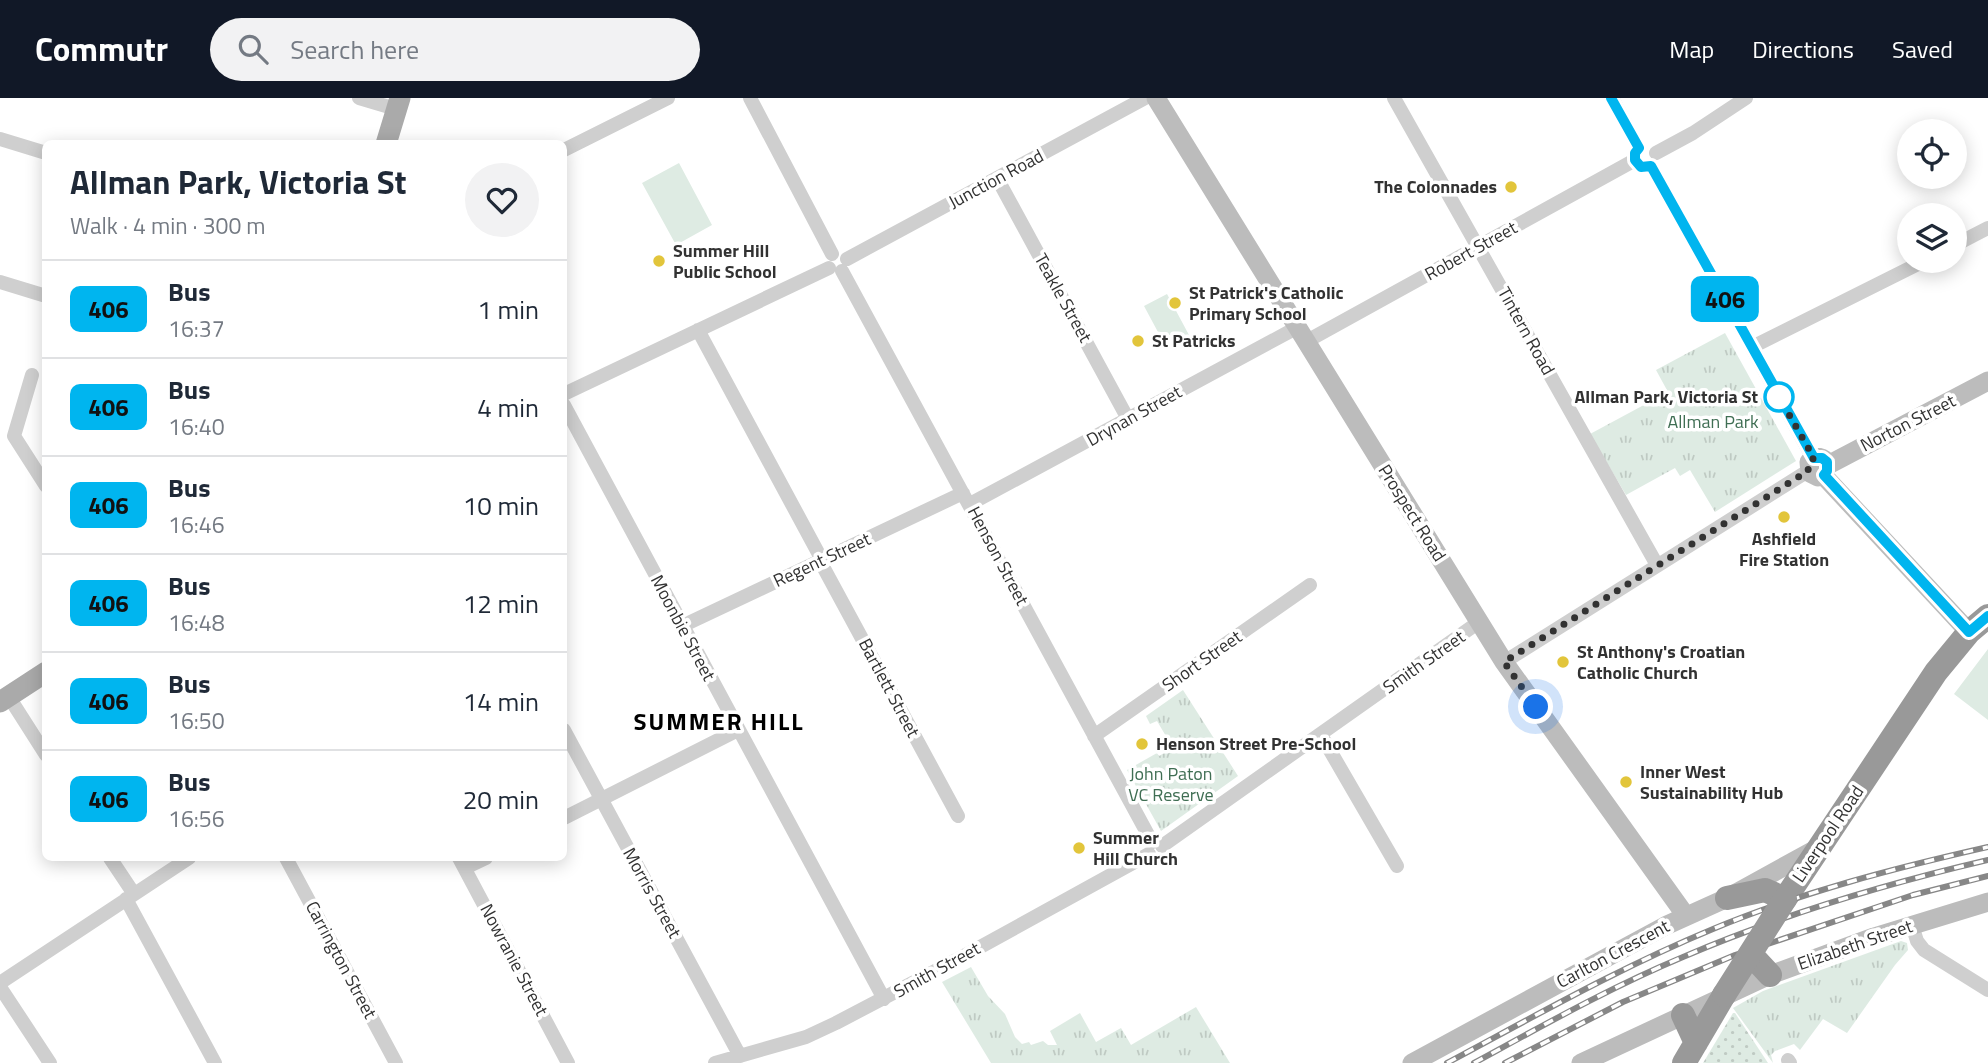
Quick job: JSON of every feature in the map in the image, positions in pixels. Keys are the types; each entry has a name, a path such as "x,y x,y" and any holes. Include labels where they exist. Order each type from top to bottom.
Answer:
{"highway":[{"name":"Liverpool Road","path":"1690,1053 1724,996 1759,963 1785,899 1816,849 1936,672 1979,624"},
{"path":"1727,898 1765,890 1785,899"},
{"path":"1683,1015 1690,1053"}],"main road":[{"path":"387,140 398,104"},
{"path":"2,700 42,675"}],"street":[{"path":"359,98 398,104"},
{"path":"567,148 668,98"},
{"name":"Henson Street","path":"750,98 1154,847"},
{"name":"Junction Road","path":"567,393 837,263 1145,98"},
{"name":"Prospect Road","path":"1156,98 1504,662 1686,916"},
{"name":"Tintern Road","path":"1394,98 1657,565"},
{"path":"1612,98 1637,154 1649,146 1653,160 1818,467 1979,624"},
{"path":"1653,160 1746,98"},
{"path":"0,139 42,152"},
{"name":"Robert Street","path":"1302,334 1479,247 1637,154"},
{"name":"Teakle Street","path":"997,178 1128,419"},
{"path":"1967,239 1988,229"},
{"path":"1752,347 1900,273"},
{"path":"0,282 42,295"},
{"name":"Bartlett Street","path":"698,330 958,816"},
{"name":"Drynan Street","path":"967,499 1302,334"},
{"path":"32,375 14,436 42,479"},
{"name":"Norton Street","path":"1504,662 1818,467 1988,381"},
{"name":"Moonbie Street","path":"567,411 884,999"},
{"name":"Regent Street","path":"682,626 821,560 967,499"},
{"name":"Short Street","path":"1094,736 1310,585"},
{"name":"Smith Street","path":"715,1063 806,1037 884,999 1154,847 1321,735 1479,622"},
{"path":"2,700 42,750"},
{"path":"567,817 738,730"},
{"path":"1321,735 1397,866"},
{"name":"Morris Street","path":"567,736 740,1056"},
{"name":"Carlton Crescent","path":"1412,1063 1816,849"},
{"path":"112,861 215,1063"},
{"path":"50,1063 0,985 184,861"},
{"name":"Carrington Street","path":"288,861 396,1063"},
{"name":"Nowranie Street","path":"462,863 568,1063"},
{"name":"Elizabeth Street","path":"1759,963 1912,925 1988,902"},
{"path":"1912,925 1917,941 1924,950 1988,990"},
{"path":"1581,1063 1724,996"}],"green space":[{"path":"679,163 712,225 676,245 642,183"},
{"path":"1167,294 1189,335 1166,347 1144,306"},
{"name":"Allman Park","path":"1725,333 1796,461 1715,512 1690,470 1680,476 1675,468 1626,495 1590,434 1668,392 1656,370"},
{"path":"1988,649 1988,720 1954,694"},
{"name":"John Paton VC Reserve","path":"1183,690 1238,776 1161,831 1127,770 1157,753 1159,756 1173,748 1157,721 1150,724 1146,716"},
{"path":"1901,941 1907,943 1908,950 1847,1033 1823,1019 1800,1050 1794,1044 1775,1051 1771,1055 1773,1063 1733,1008 1763,991"},
{"path":"971,967 988,996 1005,1014 1015,1037 1022,1044 1029,1042 1031,1045 1043,1041 1048,1045 1057,1045 1050,1031 1080,1013 1096,1042 1121,1028 1131,1045 1196,1007 1230,1063 991,1063 942,982"},
{"path":"1735,1013 1768,1063 1703,1063"}],"railway":[{"path":"1447,1063 1612,976 1713,929 1849,882 1988,847"},
{"path":"1474,1063 1603,994 1720,942 1834,902 1988,860"},
{"path":"1505,1063 1623,1002 1735,955 1913,895 1988,876"}],"bus line":[{"name":"406","path":"1611,98 1639,148 1635,153 1635,160 1641,167 1651,166 1814,458 1820,457 1827,462 1824,475 1830,484 1969,632 1988,616"}],"place":[{"name":"The Colonnades","path":"1511,187"},
{"name":"Summer Hill Public School","path":"659,261"},
{"name":"St Patrick's Catholic Primary School","path":"1175,303"},
{"name":"St Patricks","path":"1138,341"},
{"name":"Allman Park, Victoria St","path":"1779,397"},
{"name":"Ashfield Fire Station","path":"1784,517"},
{"name":"St Anthony's Croatian Catholic Church","path":"1563,662"},
{"name":"Henson Street Pre-School","path":"1142,744"},
{"name":"Inner West Sustainability Hub","path":"1626,782"},
{"name":"Summer Hill Church","path":"1079,848"}],"district":[{"name":"SUMMER HILL","path":"719,722"}],"route":[{"path":"1536,707 1504,662 1808,471 1809,462 1814,458 1779,397"}]}
